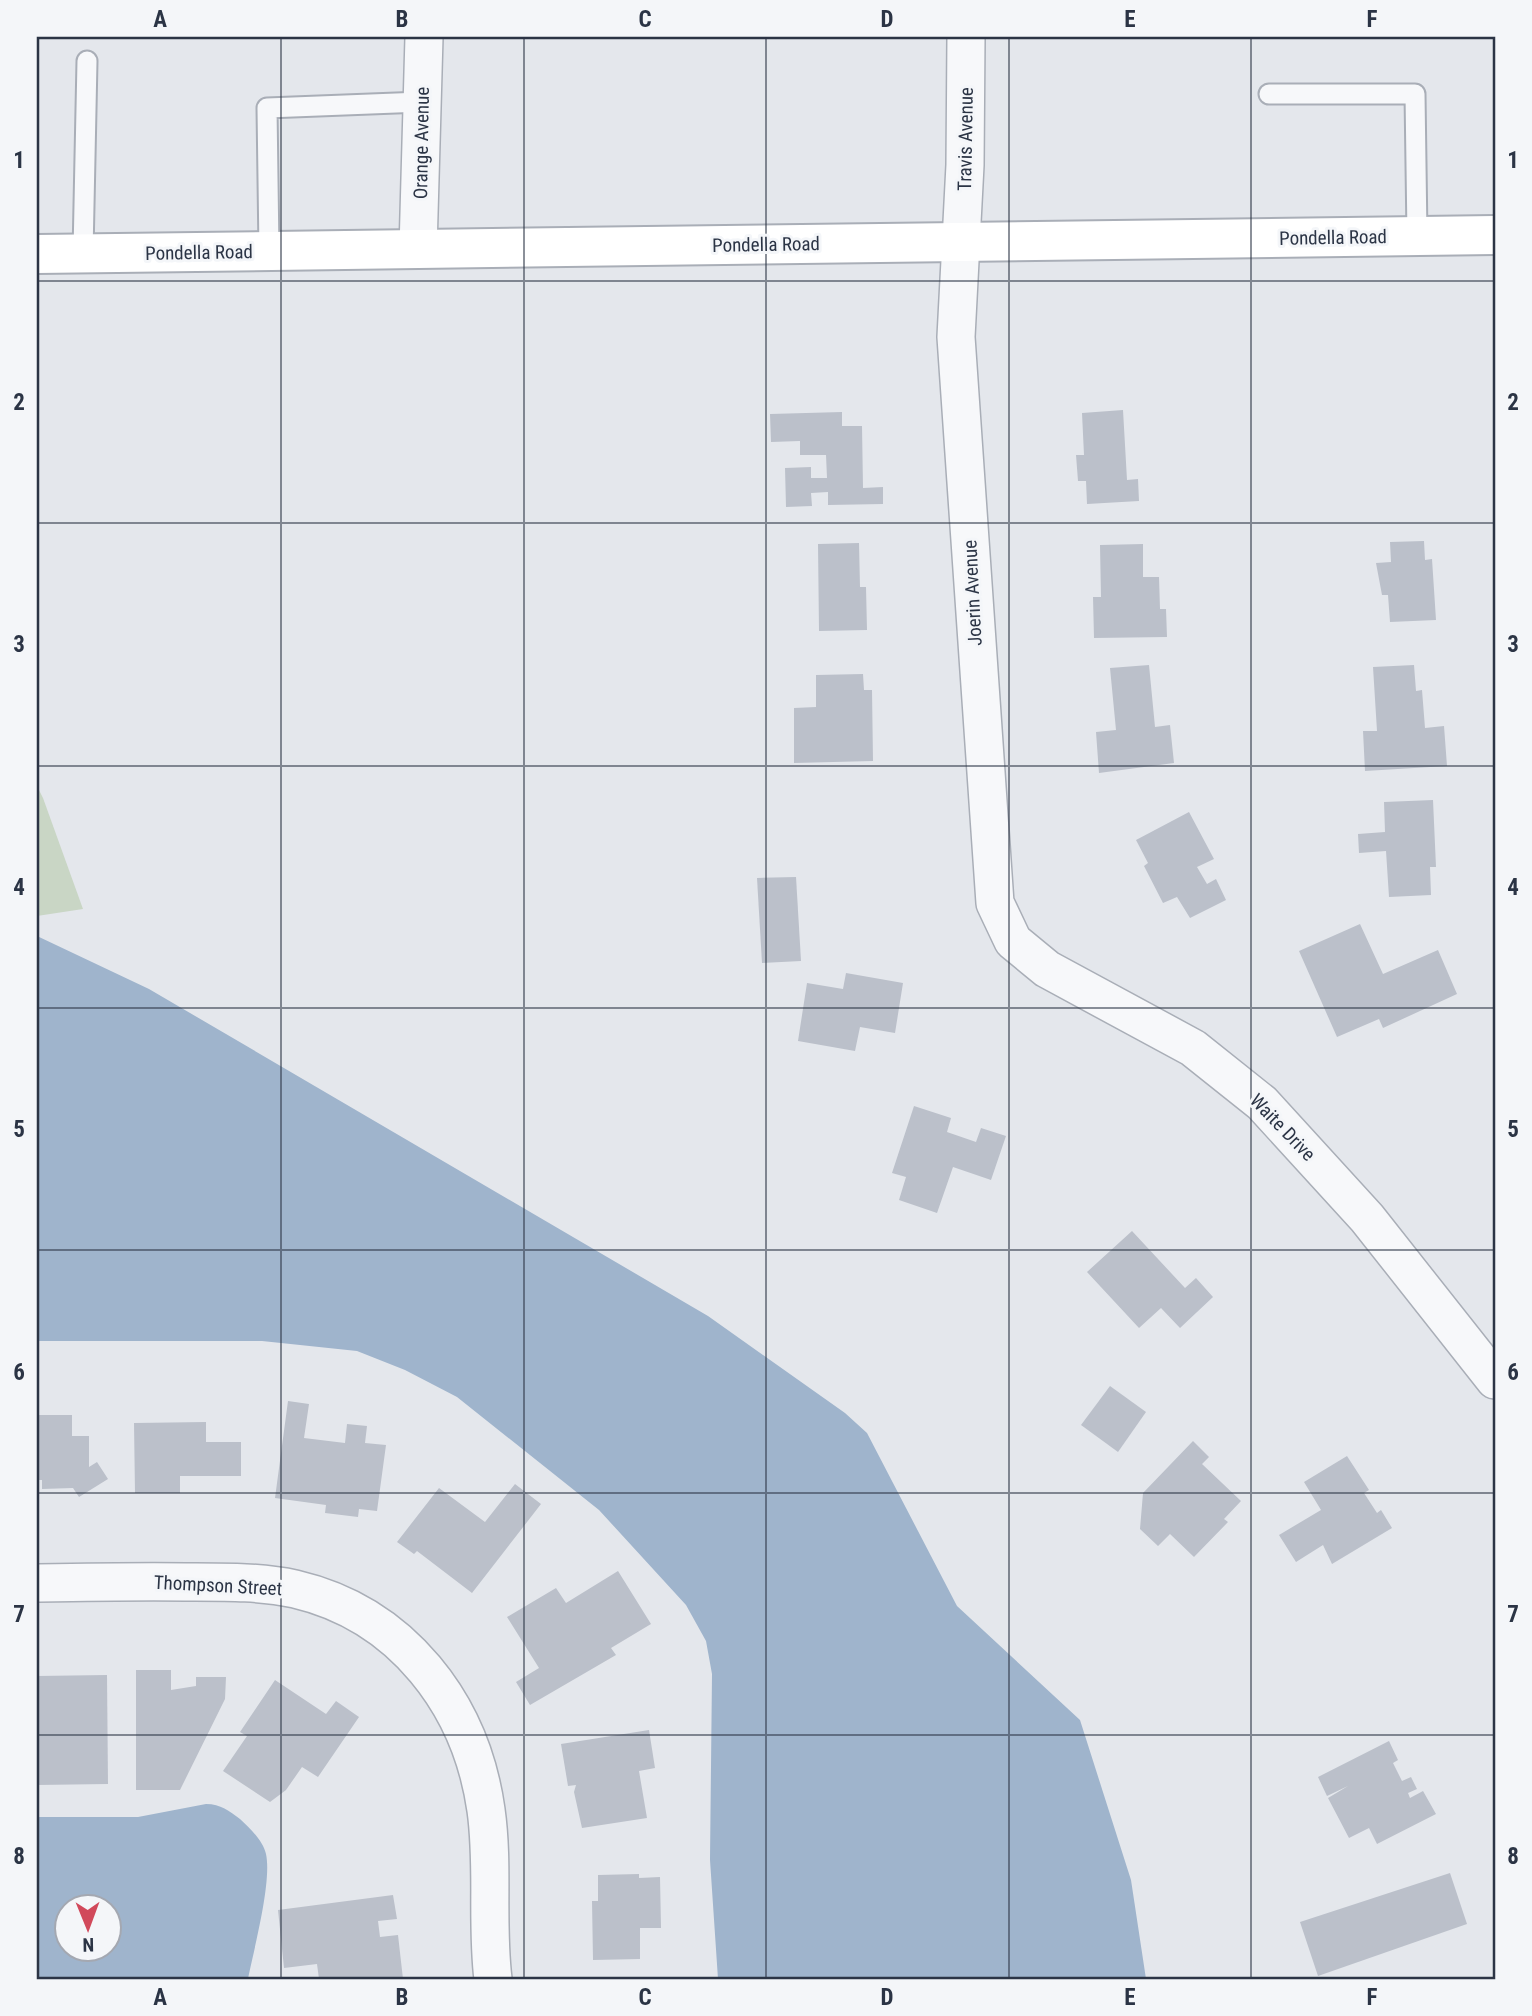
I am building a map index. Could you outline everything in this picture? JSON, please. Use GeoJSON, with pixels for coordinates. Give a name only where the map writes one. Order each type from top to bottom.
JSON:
{"type":"FeatureCollection","features":[{"type":"Feature","properties":{"kind":"main road","name":"Pondella Road"},"geometry":{"type":"LineString","coordinates":[[37,254],[1495,235]]}},
{"type":"Feature","properties":{"kind":"street","name":"Orange Avenue"},"geometry":{"type":"LineString","coordinates":[[418,249],[424,37]]}},
{"type":"Feature","properties":{"kind":"street","name":"Travis Avenue"},"geometry":{"type":"LineString","coordinates":[[962,242],[966,37]]}},
{"type":"Feature","properties":{"kind":"street","name":"Joerin Avenue"},"geometry":{"type":"LineString","coordinates":[[962,242],[957,337],[979,704],[995,903],[1013,941]]}},
{"type":"Feature","properties":{"kind":"street","name":"Waite Drive"},"geometry":{"type":"LineString","coordinates":[[1013,941],[1047,969],[1193,1048],[1262,1103],[1375,1227],[1495,1380]]}},
{"type":"Feature","properties":{"kind":"street","name":"Thompson Street"},"geometry":{"type":"LineString","coordinates":[[37,1583],[254,1583],[295,1589],[335,1601],[375,1622],[411,1651],[440,1686],[462,1726],[477,1767],[486,1810],[490,1854],[493,1979]]}},
{"type":"Feature","properties":{"kind":"lane"},"geometry":{"type":"LineString","coordinates":[[83,253],[87,61]]}},
{"type":"Feature","properties":{"kind":"lane"},"geometry":{"type":"LineString","coordinates":[[1269,94],[1415,94],[1417,236]]}},
{"type":"Feature","properties":{"kind":"lane"},"geometry":{"type":"LineString","coordinates":[[269,251],[267,108],[422,102]]}},
{"type":"Feature","properties":{"kind":"green space"},"geometry":{"type":"Polygon","coordinates":[[[37,786],[43,798],[83,909],[37,916],[37,786]]]}},
{"type":"Feature","properties":{"kind":"water"},"geometry":{"type":"Polygon","coordinates":[[[37,936],[149,989],[708,1316],[845,1413],[867,1433],[957,1606],[1080,1720],[1131,1880],[1146,1979],[718,1979],[710,1860],[712,1674],[706,1641],[686,1605],[599,1510],[457,1397],[405,1370],[357,1351],[262,1341],[37,1341],[37,936]]]}},
{"type":"Feature","properties":{"kind":"water"},"geometry":{"type":"Polygon","coordinates":[[[211,1804],[224,1808],[240,1819],[259,1840],[266,1854],[267,1866],[262,1916],[248,1979],[37,1979],[37,1817],[138,1817],[211,1804]]]}},
{"type":"Feature","properties":{"kind":"building"},"geometry":{"type":"Polygon","coordinates":[[[1123,410],[1127,480],[1138,479],[1139,501],[1087,504],[1086,481],[1078,481],[1076,455],[1084,455],[1082,413],[1123,410]]]}},
{"type":"Feature","properties":{"kind":"building"},"geometry":{"type":"Polygon","coordinates":[[[842,412],[842,426],[862,426],[863,488],[883,487],[883,504],[828,505],[828,492],[811,493],[812,506],[786,507],[785,468],[811,467],[811,478],[827,478],[826,455],[800,455],[800,441],[771,442],[770,414],[842,412]]]}},
{"type":"Feature","properties":{"kind":"building"},"geometry":{"type":"Polygon","coordinates":[[[1424,541],[1425,560],[1432,559],[1436,620],[1390,622],[1388,595],[1382,595],[1376,563],[1391,562],[1390,542],[1424,541]]]}},
{"type":"Feature","properties":{"kind":"building"},"geometry":{"type":"Polygon","coordinates":[[[859,543],[860,587],[866,587],[867,630],[819,631],[818,544],[859,543]]]}},
{"type":"Feature","properties":{"kind":"building"},"geometry":{"type":"Polygon","coordinates":[[[1143,544],[1143,577],[1159,577],[1160,609],[1166,609],[1167,637],[1094,638],[1093,597],[1101,597],[1100,545],[1143,544]]]}},
{"type":"Feature","properties":{"kind":"building"},"geometry":{"type":"Polygon","coordinates":[[[1149,665],[1155,727],[1170,725],[1174,763],[1099,773],[1096,732],[1116,730],[1110,668],[1149,665]]]}},
{"type":"Feature","properties":{"kind":"building"},"geometry":{"type":"Polygon","coordinates":[[[1414,665],[1416,691],[1422,690],[1425,728],[1444,726],[1447,766],[1365,771],[1363,731],[1377,731],[1373,667],[1414,665]]]}},
{"type":"Feature","properties":{"kind":"building"},"geometry":{"type":"Polygon","coordinates":[[[863,674],[864,690],[872,690],[873,761],[794,763],[794,708],[816,707],[816,675],[863,674]]]}},
{"type":"Feature","properties":{"kind":"building"},"geometry":{"type":"Polygon","coordinates":[[[1433,800],[1436,867],[1430,867],[1431,895],[1389,897],[1386,851],[1359,853],[1358,834],[1385,832],[1384,802],[1433,800]]]}},
{"type":"Feature","properties":{"kind":"building"},"geometry":{"type":"Polygon","coordinates":[[[1189,812],[1214,859],[1197,867],[1207,884],[1216,879],[1226,900],[1190,918],[1177,897],[1163,903],[1144,866],[1148,863],[1136,840],[1189,812]]]}},
{"type":"Feature","properties":{"kind":"building"},"geometry":{"type":"Polygon","coordinates":[[[796,877],[801,961],[762,963],[757,878],[796,877]]]}},
{"type":"Feature","properties":{"kind":"building"},"geometry":{"type":"Polygon","coordinates":[[[1360,924],[1383,974],[1438,950],[1457,994],[1383,1028],[1379,1019],[1337,1037],[1299,951],[1360,924]]]}},
{"type":"Feature","properties":{"kind":"building"},"geometry":{"type":"Polygon","coordinates":[[[846,973],[903,983],[895,1033],[860,1027],[855,1051],[798,1041],[807,983],[843,989],[846,973]]]}},
{"type":"Feature","properties":{"kind":"building"},"geometry":{"type":"Polygon","coordinates":[[[914,1106],[951,1118],[947,1132],[976,1142],[981,1128],[1006,1136],[991,1180],[953,1167],[937,1213],[899,1200],[906,1177],[892,1173],[914,1106]]]}},
{"type":"Feature","properties":{"kind":"building"},"geometry":{"type":"Polygon","coordinates":[[[1132,1231],[1185,1288],[1196,1278],[1213,1297],[1180,1328],[1161,1308],[1139,1328],[1087,1272],[1132,1231]]]}},
{"type":"Feature","properties":{"kind":"building"},"geometry":{"type":"Polygon","coordinates":[[[1110,1386],[1146,1412],[1118,1452],[1081,1425],[1110,1386]]]}},
{"type":"Feature","properties":{"kind":"building"},"geometry":{"type":"Polygon","coordinates":[[[288,1401],[309,1404],[304,1438],[345,1443],[347,1424],[367,1426],[365,1443],[386,1445],[377,1511],[359,1509],[358,1517],[325,1513],[326,1505],[275,1498],[288,1401]]]}},
{"type":"Feature","properties":{"kind":"building"},"geometry":{"type":"Polygon","coordinates":[[[37,1415],[72,1415],[72,1436],[89,1436],[89,1467],[97,1462],[108,1479],[79,1497],[73,1488],[42,1489],[42,1480],[37,1480],[37,1415]]]}},
{"type":"Feature","properties":{"kind":"building"},"geometry":{"type":"Polygon","coordinates":[[[206,1422],[206,1442],[241,1442],[241,1476],[180,1476],[180,1493],[135,1493],[134,1423],[206,1422]]]}},
{"type":"Feature","properties":{"kind":"building"},"geometry":{"type":"Polygon","coordinates":[[[1193,1441],[1209,1457],[1202,1464],[1241,1501],[1224,1519],[1228,1522],[1194,1557],[1170,1534],[1158,1546],[1140,1529],[1143,1493],[1193,1441]]]}},
{"type":"Feature","properties":{"kind":"building"},"geometry":{"type":"Polygon","coordinates":[[[1347,1456],[1369,1490],[1364,1493],[1377,1513],[1381,1510],[1392,1528],[1332,1564],[1323,1545],[1296,1562],[1279,1535],[1321,1510],[1304,1482],[1347,1456]]]}},
{"type":"Feature","properties":{"kind":"building"},"geometry":{"type":"Polygon","coordinates":[[[515,1484],[541,1504],[472,1593],[417,1551],[414,1554],[397,1542],[439,1488],[485,1522],[515,1484]]]}},
{"type":"Feature","properties":{"kind":"building"},"geometry":{"type":"Polygon","coordinates":[[[618,1571],[651,1624],[611,1648],[616,1655],[530,1705],[516,1682],[539,1668],[507,1617],[556,1588],[566,1603],[618,1571]]]}},
{"type":"Feature","properties":{"kind":"building"},"geometry":{"type":"Polygon","coordinates":[[[136,1670],[171,1670],[171,1690],[196,1686],[196,1677],[226,1677],[225,1699],[180,1790],[136,1790],[136,1670]]]}},
{"type":"Feature","properties":{"kind":"building"},"geometry":{"type":"Polygon","coordinates":[[[107,1675],[108,1784],[37,1785],[37,1676],[107,1675]]]}},
{"type":"Feature","properties":{"kind":"building"},"geometry":{"type":"Polygon","coordinates":[[[275,1680],[326,1714],[336,1701],[359,1717],[318,1777],[302,1767],[286,1790],[270,1802],[223,1771],[247,1736],[240,1732],[275,1680]]]}},
{"type":"Feature","properties":{"kind":"building"},"geometry":{"type":"Polygon","coordinates":[[[649,1730],[655,1768],[639,1771],[647,1818],[582,1828],[574,1792],[576,1785],[568,1786],[561,1744],[649,1730]]]}},
{"type":"Feature","properties":{"kind":"building"},"geometry":{"type":"Polygon","coordinates":[[[1389,1741],[1398,1760],[1393,1763],[1402,1781],[1411,1777],[1417,1789],[1408,1793],[1410,1798],[1423,1791],[1436,1814],[1377,1844],[1369,1828],[1349,1838],[1328,1798],[1348,1786],[1327,1796],[1318,1777],[1389,1741]]]}},
{"type":"Feature","properties":{"kind":"building"},"geometry":{"type":"Polygon","coordinates":[[[1450,1873],[1467,1924],[1318,1976],[1300,1922],[1450,1873]]]}},
{"type":"Feature","properties":{"kind":"building"},"geometry":{"type":"Polygon","coordinates":[[[639,1874],[639,1878],[660,1877],[661,1928],[640,1928],[640,1959],[593,1960],[592,1901],[598,1901],[598,1875],[639,1874]]]}},
{"type":"Feature","properties":{"kind":"building"},"geometry":{"type":"Polygon","coordinates":[[[393,1895],[397,1919],[378,1921],[380,1937],[398,1935],[403,1979],[319,1979],[317,1964],[284,1968],[278,1910],[393,1895]]]}}]}
